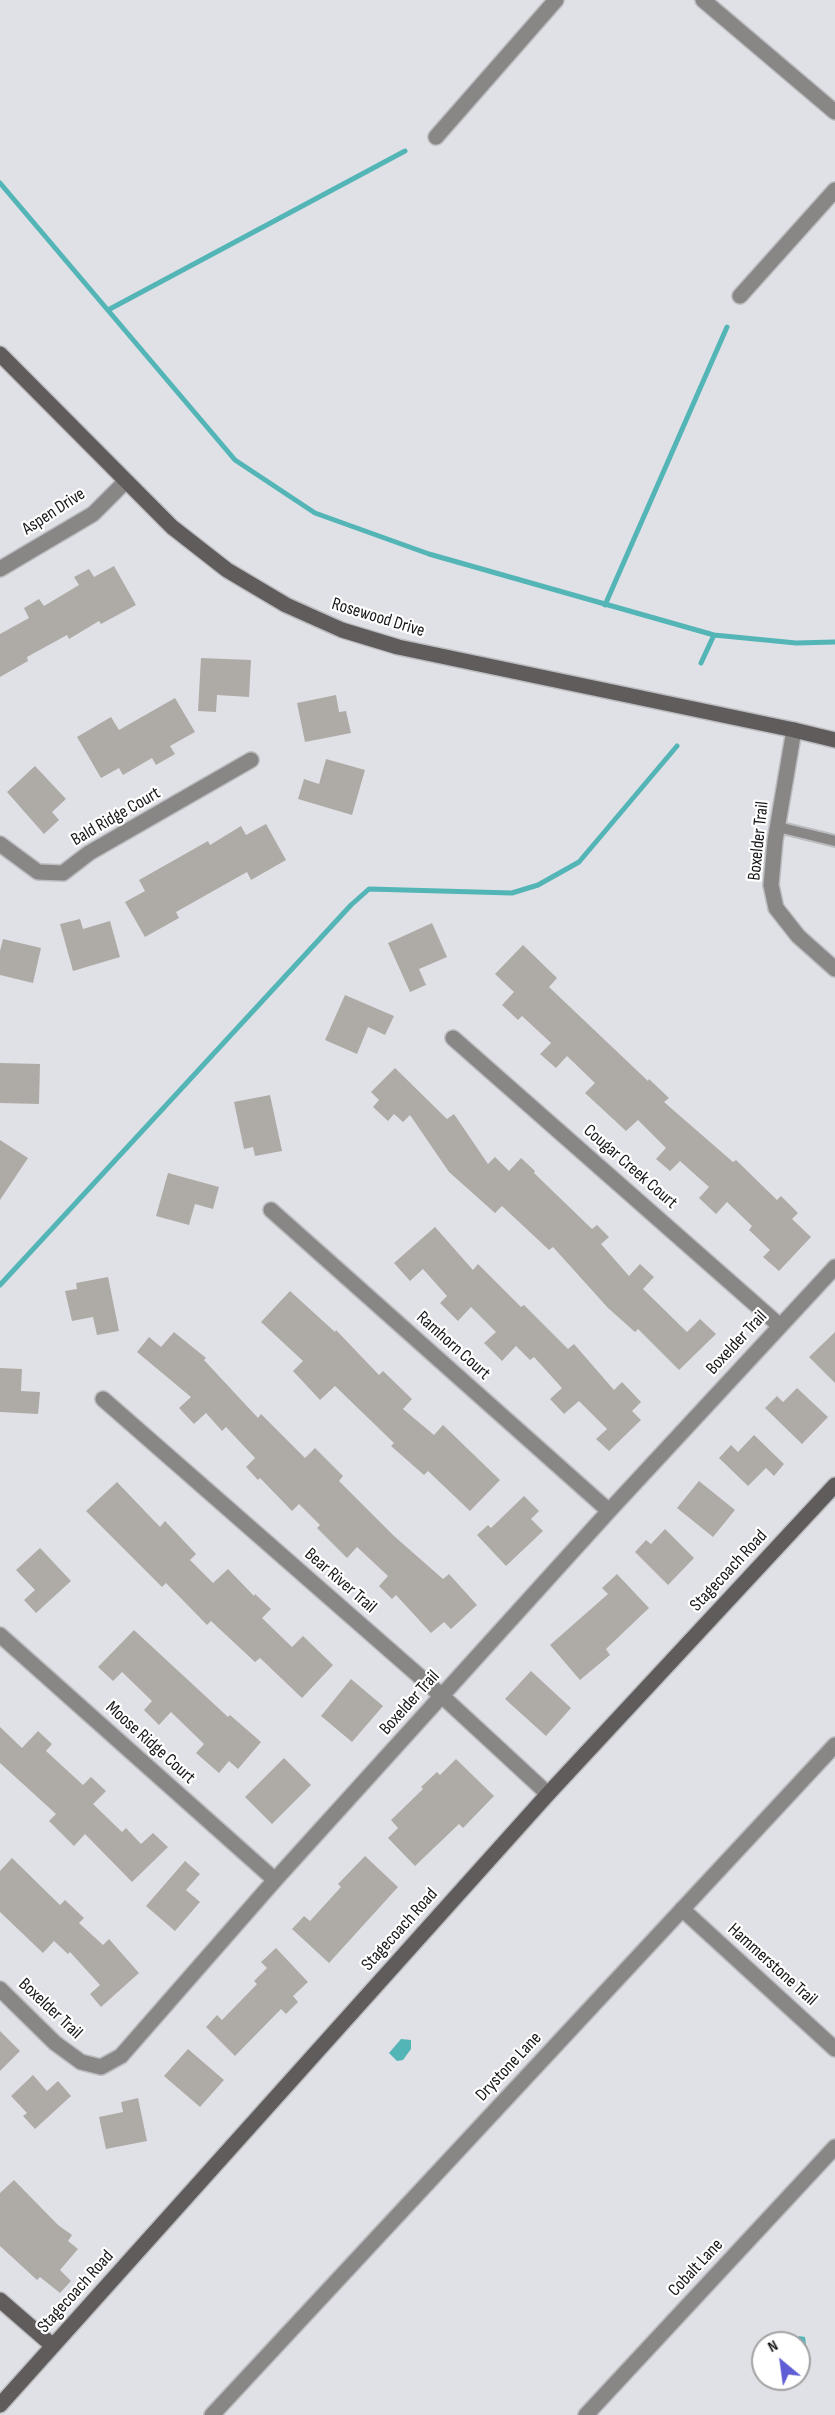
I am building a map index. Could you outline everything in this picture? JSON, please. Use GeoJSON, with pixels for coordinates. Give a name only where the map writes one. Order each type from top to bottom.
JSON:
{"type":"FeatureCollection","features":[{"type":"Feature","properties":{"kind":"main road","name":"Rosewood Drive"},"geometry":{"type":"LineString","coordinates":[[0,354],[172,527],[227,570],[286,605],[342,630],[398,647],[835,740]]}},
{"type":"Feature","properties":{"kind":"main road","name":"Stagecoach Road"},"geometry":{"type":"LineString","coordinates":[[0,2405],[549,1794],[835,1485]]}},
{"type":"Feature","properties":{"kind":"main road"},"geometry":{"type":"LineString","coordinates":[[0,2300],[53,2346]]}},
{"type":"Feature","properties":{"kind":"street"},"geometry":{"type":"LineString","coordinates":[[436,136],[556,0]]}},
{"type":"Feature","properties":{"kind":"street"},"geometry":{"type":"LineString","coordinates":[[703,0],[835,112]]}},
{"type":"Feature","properties":{"kind":"street"},"geometry":{"type":"LineString","coordinates":[[740,296],[835,190]]}},
{"type":"Feature","properties":{"kind":"street","name":"Aspen Drive"},"geometry":{"type":"LineString","coordinates":[[0,569],[93,514],[125,482]]}},
{"type":"Feature","properties":{"kind":"street","name":"Boxelder Trail"},"geometry":{"type":"LineString","coordinates":[[794,730],[771,885],[776,908],[798,936],[835,969]]}},
{"type":"Feature","properties":{"kind":"street","name":"Bald Ridge Court"},"geometry":{"type":"LineString","coordinates":[[0,844],[38,872],[63,873],[89,853],[251,760]]}},
{"type":"Feature","properties":{"kind":"street","name":"Cougar Creek Court"},"geometry":{"type":"LineString","coordinates":[[453,1038],[780,1326]]}},
{"type":"Feature","properties":{"kind":"street","name":"Ramhorn Court"},"geometry":{"type":"LineString","coordinates":[[271,1210],[609,1511]]}},
{"type":"Feature","properties":{"kind":"street","name":"Boxelder Trail"},"geometry":{"type":"LineString","coordinates":[[0,1989],[55,2043],[81,2062],[101,2067],[121,2056],[275,1880],[609,1511],[835,1267]]}},
{"type":"Feature","properties":{"kind":"street","name":"Bear River Trail"},"geometry":{"type":"LineString","coordinates":[[103,1399],[442,1696],[549,1794]]}},
{"type":"Feature","properties":{"kind":"street","name":"Moose Ridge Court"},"geometry":{"type":"LineString","coordinates":[[0,1635],[275,1880]]}},
{"type":"Feature","properties":{"kind":"street","name":"Drystone Lane"},"geometry":{"type":"LineString","coordinates":[[212,2415],[835,1745]]}},
{"type":"Feature","properties":{"kind":"street","name":"Hammerstone Trail"},"geometry":{"type":"LineString","coordinates":[[682,1909],[835,2049]]}},
{"type":"Feature","properties":{"kind":"street","name":"Cobalt Lane"},"geometry":{"type":"LineString","coordinates":[[586,2415],[835,2147]]}},
{"type":"Feature","properties":{"kind":"lane"},"geometry":{"type":"LineString","coordinates":[[778,827],[835,841]]}},
{"type":"Feature","properties":{"kind":"water"},"geometry":{"type":"Polygon","coordinates":[[[401,2039],[411,2040],[411,2049],[403,2060],[397,2061],[389,2053],[401,2039]]]}},
{"type":"Feature","properties":{"kind":"building"},"geometry":{"type":"Polygon","coordinates":[[[114,566],[136,605],[101,624],[99,621],[69,639],[67,635],[27,657],[28,661],[0,677],[0,634],[29,618],[24,608],[39,599],[44,606],[79,585],[74,577],[89,569],[94,577],[114,566]]]}},
{"type":"Feature","properties":{"kind":"building"},"geometry":{"type":"Polygon","coordinates":[[[201,658],[251,660],[249,697],[217,695],[216,712],[198,711],[201,658]]]}},
{"type":"Feature","properties":{"kind":"building"},"geometry":{"type":"Polygon","coordinates":[[[336,695],[339,712],[346,711],[351,733],[305,742],[297,703],[336,695]]]}},
{"type":"Feature","properties":{"kind":"building"},"geometry":{"type":"Polygon","coordinates":[[[175,698],[195,732],[170,746],[175,754],[156,765],[152,758],[123,775],[119,768],[101,778],[77,737],[111,717],[119,730],[175,698]]]}},
{"type":"Feature","properties":{"kind":"building"},"geometry":{"type":"Polygon","coordinates":[[[326,759],[365,770],[352,815],[298,799],[304,779],[319,784],[326,759]]]}},
{"type":"Feature","properties":{"kind":"building"},"geometry":{"type":"Polygon","coordinates":[[[35,766],[66,799],[52,812],[59,820],[44,834],[7,792],[35,766]]]}},
{"type":"Feature","properties":{"kind":"building"},"geometry":{"type":"Polygon","coordinates":[[[266,824],[286,860],[251,880],[247,872],[176,912],[179,918],[145,937],[125,902],[145,891],[139,880],[208,841],[210,845],[241,826],[246,835],[266,824]]]}},
{"type":"Feature","properties":{"kind":"building"},"geometry":{"type":"Polygon","coordinates":[[[80,919],[83,929],[110,921],[120,957],[73,971],[60,924],[80,919]]]}},
{"type":"Feature","properties":{"kind":"building"},"geometry":{"type":"Polygon","coordinates":[[[432,923],[447,957],[419,969],[426,985],[410,992],[388,943],[432,923]]]}},
{"type":"Feature","properties":{"kind":"building"},"geometry":{"type":"Polygon","coordinates":[[[3,939],[41,948],[33,983],[0,975],[0,951],[3,939]]]}},
{"type":"Feature","properties":{"kind":"building"},"geometry":{"type":"Polygon","coordinates":[[[523,945],[557,978],[549,987],[669,1098],[664,1102],[733,1162],[736,1160],[777,1200],[781,1196],[798,1213],[792,1219],[811,1237],[779,1271],[763,1257],[770,1250],[749,1230],[752,1226],[727,1202],[716,1214],[699,1198],[709,1187],[680,1161],[670,1171],[656,1159],[666,1148],[638,1120],[626,1131],[585,1093],[595,1083],[567,1056],[556,1068],[540,1054],[551,1043],[522,1016],[518,1020],[502,1005],[514,992],[495,974],[523,945]]]}},
{"type":"Feature","properties":{"kind":"building"},"geometry":{"type":"Polygon","coordinates":[[[345,995],[394,1016],[385,1035],[368,1027],[357,1054],[325,1040],[345,995]]]}},
{"type":"Feature","properties":{"kind":"building"},"geometry":{"type":"Polygon","coordinates":[[[0,1063],[40,1064],[39,1104],[0,1103],[0,1063]]]}},
{"type":"Feature","properties":{"kind":"building"},"geometry":{"type":"Polygon","coordinates":[[[395,1068],[447,1119],[454,1114],[488,1164],[495,1157],[509,1171],[521,1158],[592,1229],[597,1225],[609,1237],[601,1244],[629,1276],[640,1264],[654,1277],[643,1289],[687,1332],[700,1319],[716,1334],[679,1370],[638,1329],[635,1332],[608,1308],[553,1247],[549,1250],[502,1206],[495,1213],[449,1172],[410,1115],[403,1122],[394,1114],[388,1121],[373,1107],[379,1100],[371,1092],[395,1068]]]}},
{"type":"Feature","properties":{"kind":"building"},"geometry":{"type":"Polygon","coordinates":[[[270,1095],[282,1151],[255,1156],[253,1147],[244,1149],[234,1102],[270,1095]]]}},
{"type":"Feature","properties":{"kind":"building"},"geometry":{"type":"Polygon","coordinates":[[[0,1140],[28,1158],[0,1200],[0,1140]]]}},
{"type":"Feature","properties":{"kind":"building"},"geometry":{"type":"Polygon","coordinates":[[[168,1173],[219,1187],[213,1209],[195,1204],[189,1225],[156,1216],[168,1173]]]}},
{"type":"Feature","properties":{"kind":"building"},"geometry":{"type":"Polygon","coordinates":[[[435,1227],[473,1270],[478,1264],[568,1349],[574,1344],[614,1390],[622,1382],[641,1402],[632,1411],[641,1420],[609,1451],[596,1439],[607,1429],[579,1401],[564,1414],[550,1399],[562,1388],[534,1357],[530,1360],[516,1346],[502,1361],[484,1343],[496,1332],[471,1307],[458,1321],[440,1303],[447,1296],[423,1269],[410,1281],[394,1263],[435,1227]]]}},
{"type":"Feature","properties":{"kind":"building"},"geometry":{"type":"Polygon","coordinates":[[[108,1277],[119,1331],[97,1335],[93,1317],[72,1321],[65,1291],[77,1289],[76,1283],[108,1277]]]}},
{"type":"Feature","properties":{"kind":"building"},"geometry":{"type":"Polygon","coordinates":[[[290,1291],[335,1332],[336,1330],[379,1375],[383,1371],[412,1399],[403,1409],[434,1435],[443,1425],[500,1480],[470,1511],[428,1471],[424,1475],[391,1446],[394,1443],[335,1386],[320,1400],[293,1371],[303,1361],[261,1322],[290,1291]]]}},
{"type":"Feature","properties":{"kind":"building"},"geometry":{"type":"Polygon","coordinates":[[[174,1332],[206,1358],[204,1360],[258,1418],[261,1414],[305,1458],[315,1448],[343,1476],[339,1481],[394,1536],[443,1579],[449,1574],[477,1605],[451,1629],[444,1622],[431,1633],[396,1595],[392,1599],[379,1586],[388,1576],[357,1547],[347,1558],[317,1528],[320,1525],[299,1504],[292,1511],[260,1478],[258,1480],[246,1467],[255,1458],[226,1427],[222,1431],[206,1413],[194,1424],[179,1408],[191,1397],[137,1352],[149,1337],[161,1347],[174,1332]]]}},
{"type":"Feature","properties":{"kind":"building"},"geometry":{"type":"Polygon","coordinates":[[[835,1332],[835,1383],[809,1357],[835,1332]]]}},
{"type":"Feature","properties":{"kind":"building"},"geometry":{"type":"Polygon","coordinates":[[[0,1368],[22,1369],[21,1391],[40,1392],[38,1414],[0,1412],[0,1368]]]}},
{"type":"Feature","properties":{"kind":"building"},"geometry":{"type":"Polygon","coordinates":[[[797,1388],[828,1417],[802,1444],[765,1408],[777,1396],[783,1402],[797,1388]]]}},
{"type":"Feature","properties":{"kind":"building"},"geometry":{"type":"Polygon","coordinates":[[[754,1435],[784,1464],[774,1476],[766,1468],[748,1486],[719,1458],[731,1445],[738,1452],[754,1435]]]}},
{"type":"Feature","properties":{"kind":"building"},"geometry":{"type":"Polygon","coordinates":[[[699,1481],[735,1510],[713,1537],[677,1508],[699,1481]]]}},
{"type":"Feature","properties":{"kind":"building"},"geometry":{"type":"Polygon","coordinates":[[[117,1482],[160,1527],[165,1521],[196,1554],[190,1560],[213,1583],[228,1569],[254,1596],[255,1594],[271,1609],[262,1618],[292,1647],[303,1636],[333,1665],[302,1698],[260,1658],[255,1662],[211,1621],[207,1625],[166,1583],[162,1587],[86,1511],[117,1482]]]}},
{"type":"Feature","properties":{"kind":"building"},"geometry":{"type":"Polygon","coordinates":[[[524,1496],[539,1511],[531,1519],[543,1531],[506,1566],[477,1535],[488,1525],[491,1528],[524,1496]]]}},
{"type":"Feature","properties":{"kind":"building"},"geometry":{"type":"Polygon","coordinates":[[[665,1529],[694,1558],[668,1585],[635,1552],[646,1540],[651,1544],[665,1529]]]}},
{"type":"Feature","properties":{"kind":"building"},"geometry":{"type":"Polygon","coordinates":[[[40,1548],[71,1581],[36,1613],[24,1600],[35,1590],[16,1570],[40,1548]]]}},
{"type":"Feature","properties":{"kind":"building"},"geometry":{"type":"Polygon","coordinates":[[[617,1574],[649,1608],[606,1649],[610,1655],[580,1680],[550,1645],[608,1594],[602,1588],[617,1574]]]}},
{"type":"Feature","properties":{"kind":"building"},"geometry":{"type":"Polygon","coordinates":[[[134,1630],[228,1717],[230,1715],[261,1742],[238,1769],[229,1761],[219,1773],[196,1753],[204,1744],[171,1712],[159,1725],[144,1710],[152,1701],[122,1672],[113,1681],[98,1667],[134,1630]]]}},
{"type":"Feature","properties":{"kind":"building"},"geometry":{"type":"Polygon","coordinates":[[[531,1671],[571,1708],[546,1736],[505,1699],[531,1671]]]}},
{"type":"Feature","properties":{"kind":"building"},"geometry":{"type":"Polygon","coordinates":[[[351,1679],[383,1706],[352,1742],[321,1716],[351,1679]]]}},
{"type":"Feature","properties":{"kind":"building"},"geometry":{"type":"Polygon","coordinates":[[[0,1727],[22,1748],[38,1731],[52,1744],[46,1751],[83,1785],[91,1777],[106,1791],[93,1804],[122,1832],[126,1828],[141,1844],[153,1833],[168,1847],[132,1882],[85,1834],[74,1846],[49,1821],[56,1814],[0,1763],[0,1727]]]}},
{"type":"Feature","properties":{"kind":"building"},"geometry":{"type":"Polygon","coordinates":[[[284,1758],[311,1785],[272,1824],[245,1797],[284,1758]]]}},
{"type":"Feature","properties":{"kind":"building"},"geometry":{"type":"Polygon","coordinates":[[[456,1759],[494,1796],[463,1828],[459,1824],[415,1866],[388,1838],[398,1828],[391,1820],[423,1789],[421,1787],[437,1772],[440,1775],[456,1759]]]}},
{"type":"Feature","properties":{"kind":"building"},"geometry":{"type":"Polygon","coordinates":[[[365,1856],[398,1887],[329,1963],[292,1929],[304,1916],[310,1921],[341,1887],[338,1884],[365,1856]]]}},
{"type":"Feature","properties":{"kind":"building"},"geometry":{"type":"Polygon","coordinates":[[[12,1858],[60,1905],[65,1900],[84,1918],[79,1923],[103,1945],[109,1939],[139,1973],[101,2007],[90,1994],[100,1985],[70,1952],[68,1954],[54,1941],[43,1953],[0,1912],[0,1871],[12,1858]]]}},
{"type":"Feature","properties":{"kind":"building"},"geometry":{"type":"Polygon","coordinates":[[[185,1861],[200,1874],[186,1890],[200,1902],[175,1931],[146,1906],[185,1861]]]}},
{"type":"Feature","properties":{"kind":"building"},"geometry":{"type":"Polygon","coordinates":[[[276,1948],[308,1982],[293,1996],[298,2002],[286,2014],[281,2009],[235,2056],[206,2027],[217,2015],[222,2020],[257,1984],[254,1981],[267,1968],[261,1962],[276,1948]]]}},
{"type":"Feature","properties":{"kind":"building"},"geometry":{"type":"Polygon","coordinates":[[[0,2031],[20,2051],[0,2071],[0,2031]]]}},
{"type":"Feature","properties":{"kind":"building"},"geometry":{"type":"Polygon","coordinates":[[[188,2049],[224,2080],[200,2107],[164,2076],[188,2049]]]}},
{"type":"Feature","properties":{"kind":"building"},"geometry":{"type":"Polygon","coordinates":[[[33,2075],[47,2091],[58,2081],[71,2096],[35,2129],[23,2116],[27,2113],[11,2096],[33,2075]]]}},
{"type":"Feature","properties":{"kind":"building"},"geometry":{"type":"Polygon","coordinates":[[[138,2098],[147,2141],[106,2149],[99,2117],[123,2112],[121,2102],[138,2098]]]}},
{"type":"Feature","properties":{"kind":"building"},"geometry":{"type":"Polygon","coordinates":[[[14,2180],[58,2225],[72,2235],[68,2241],[78,2249],[60,2270],[71,2281],[60,2293],[40,2277],[37,2280],[0,2246],[0,2193],[14,2180]]]}},
{"type":"Feature","properties":{"kind":"waterway"},"geometry":{"type":"LineString","coordinates":[[108,310],[405,151]]}},
{"type":"Feature","properties":{"kind":"waterway"},"geometry":{"type":"LineString","coordinates":[[0,183],[235,460],[315,513],[429,554],[714,635],[796,643],[835,642]]}},
{"type":"Feature","properties":{"kind":"waterway"},"geometry":{"type":"LineString","coordinates":[[605,605],[727,327]]}},
{"type":"Feature","properties":{"kind":"waterway"},"geometry":{"type":"LineString","coordinates":[[701,663],[714,635]]}},
{"type":"Feature","properties":{"kind":"waterway"},"geometry":{"type":"LineString","coordinates":[[0,1285],[351,905],[369,889],[512,893],[538,885],[579,862],[677,746]]}}]}
